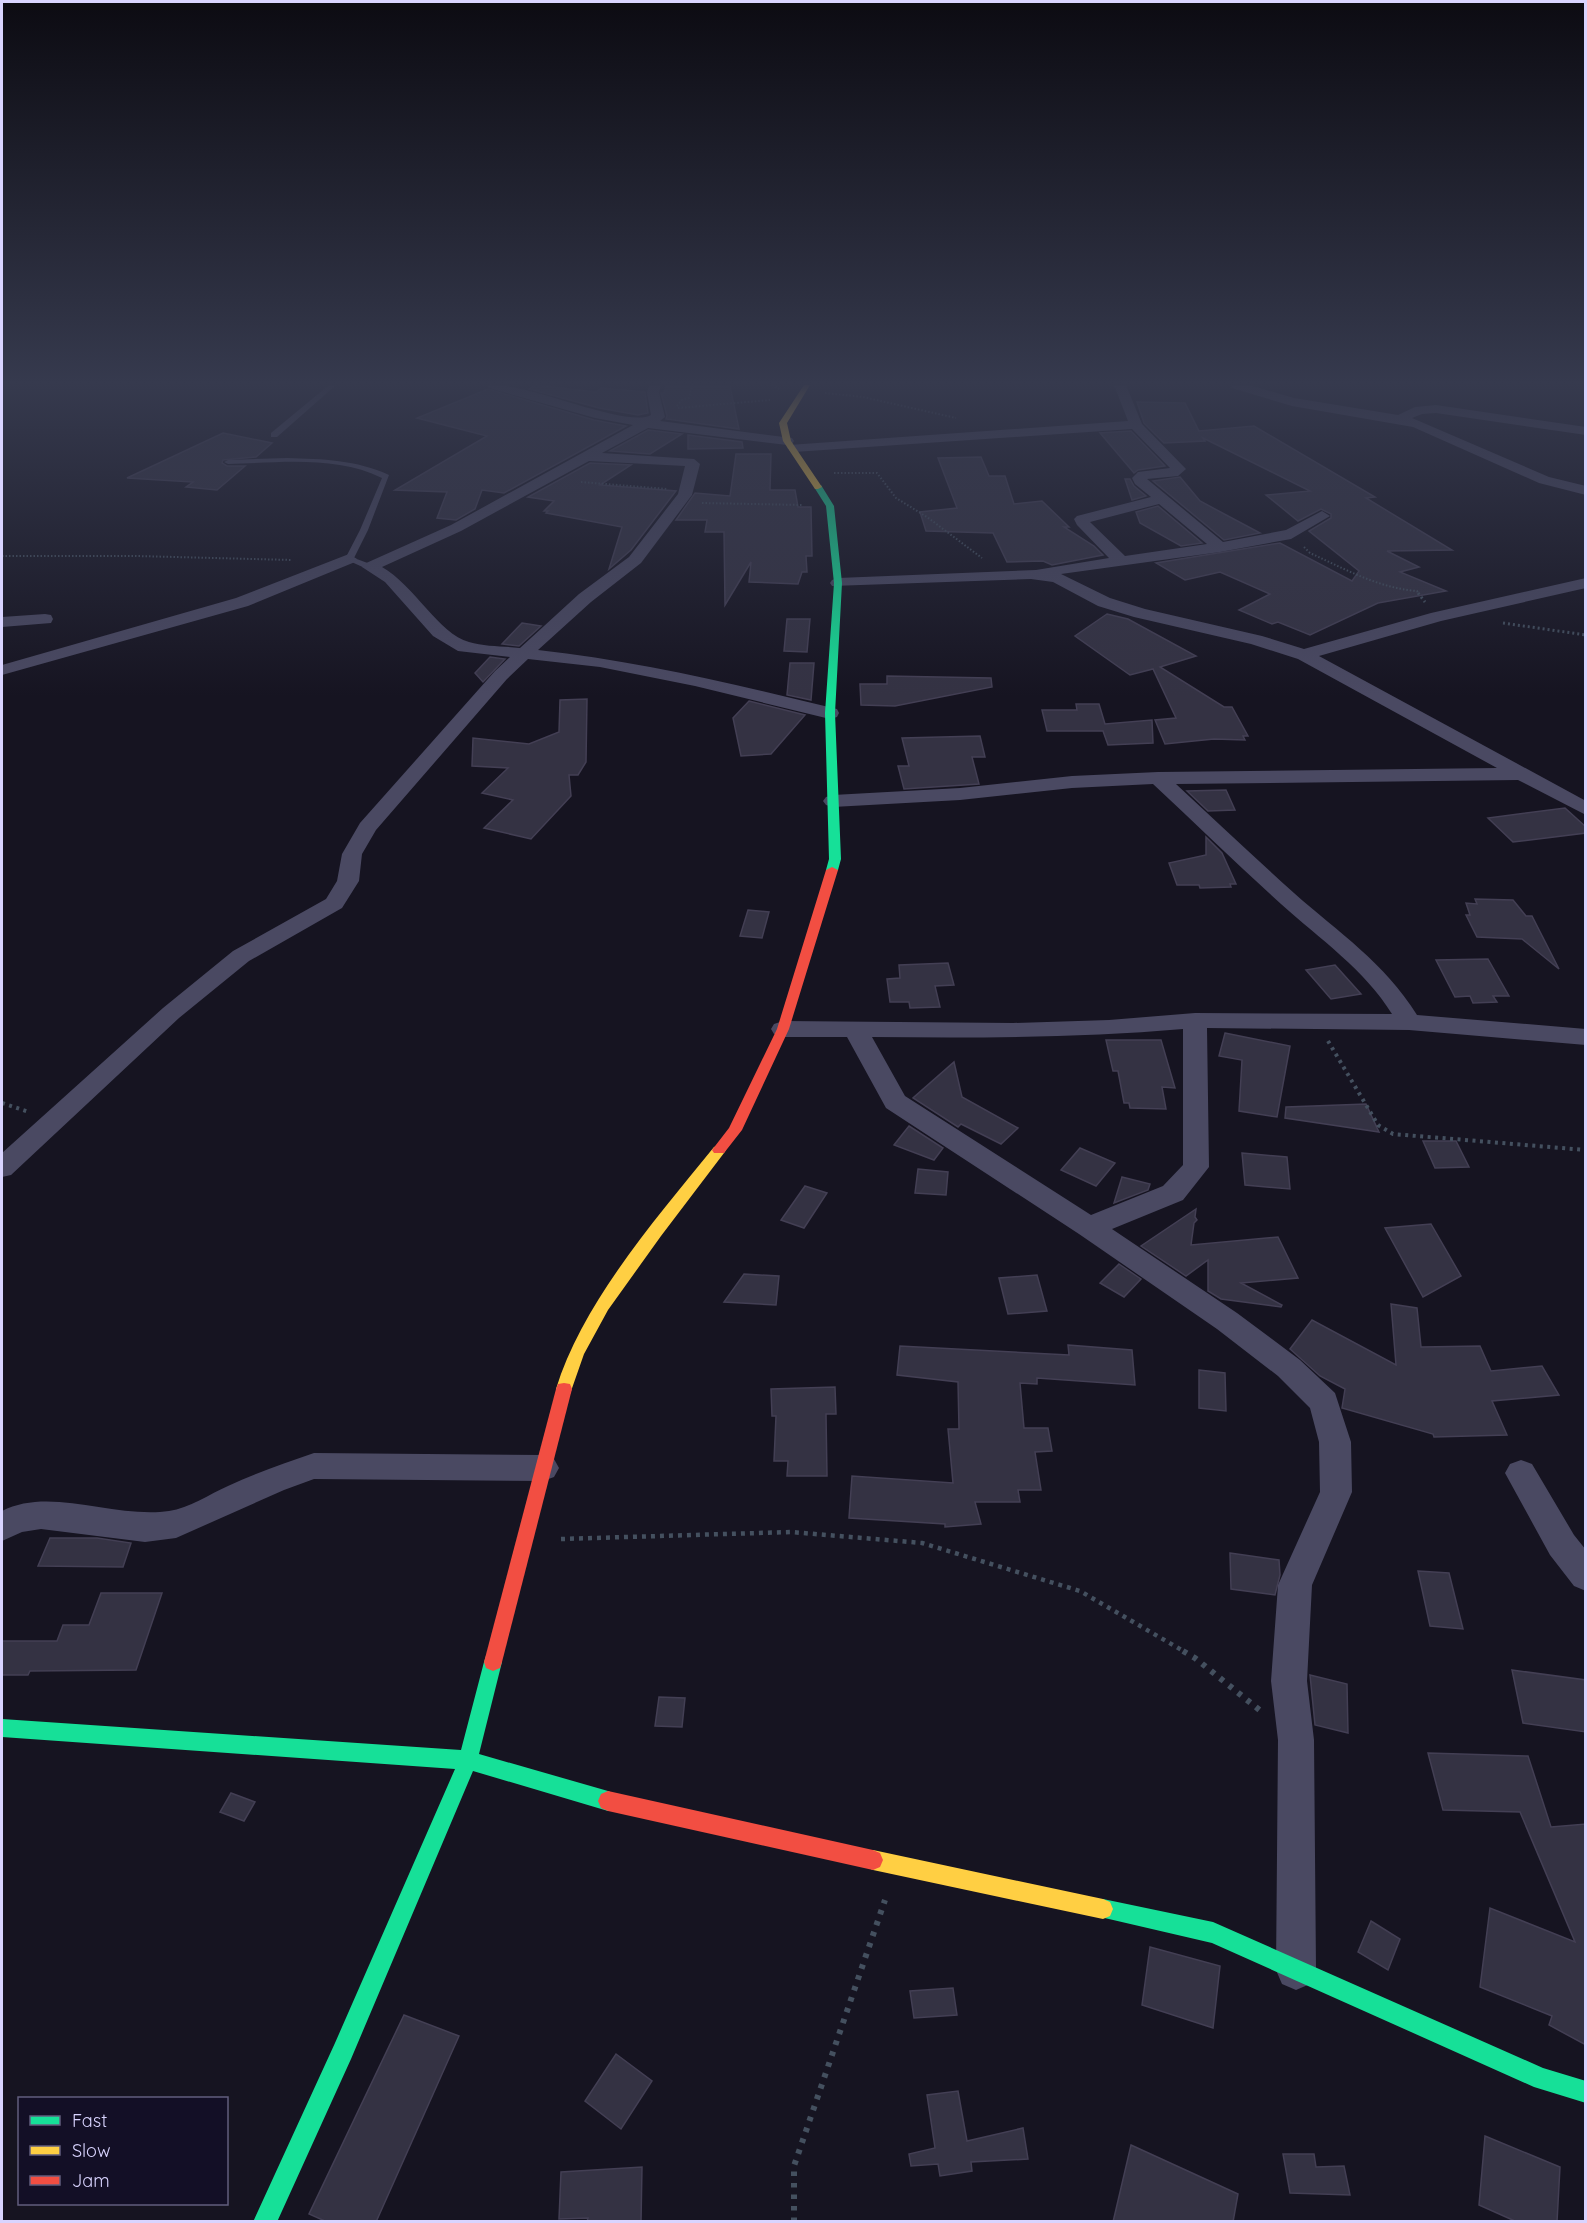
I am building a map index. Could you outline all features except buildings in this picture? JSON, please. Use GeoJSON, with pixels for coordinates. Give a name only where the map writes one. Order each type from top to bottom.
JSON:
{"type":"FeatureCollection","features":[{"type":"Feature","properties":{"kind":"street"},"geometry":{"type":"LineString","coordinates":[[370,567],[456,528],[528,489]]}},
{"type":"Feature","properties":{"kind":"street"},"geometry":{"type":"LineString","coordinates":[[2,1168],[171,1013],[241,956],[334,903],[348,881],[352,854],[367,827],[501,675],[585,598],[636,560],[683,496],[685,489]]}},
{"type":"Feature","properties":{"kind":"street"},"geometry":{"type":"LineString","coordinates":[[265,2222],[343,2051],[468,1760],[567,1377],[596,1313],[735,1130],[783,1029],[835,859],[830,713],[838,583],[830,506],[820,489]]}},
{"type":"Feature","properties":{"kind":"street"},"geometry":{"type":"LineString","coordinates":[[1151,489],[1220,547]]}},
{"type":"Feature","properties":{"kind":"street"},"geometry":{"type":"LineString","coordinates":[[1121,561],[1082,522],[1082,519],[1162,499]]}},
{"type":"Feature","properties":{"kind":"street"},"geometry":{"type":"LineString","coordinates":[[838,583],[1031,574],[1220,547],[1291,534],[1322,516]]}},
{"type":"Feature","properties":{"kind":"street"},"geometry":{"type":"LineString","coordinates":[[2,670],[242,602],[349,559]]}},
{"type":"Feature","properties":{"kind":"street"},"geometry":{"type":"LineString","coordinates":[[370,567],[391,579],[439,632],[464,647],[610,664],[830,713]]}},
{"type":"Feature","properties":{"kind":"street"},"geometry":{"type":"LineString","coordinates":[[1031,574],[1057,578],[1104,602],[1140,613],[1256,640],[1304,655],[1586,809]]}},
{"type":"Feature","properties":{"kind":"street"},"geometry":{"type":"LineString","coordinates":[[1304,655],[1437,617],[1586,583]]}},
{"type":"Feature","properties":{"kind":"street"},"geometry":{"type":"LineString","coordinates":[[2,622],[45,619]]}},
{"type":"Feature","properties":{"kind":"street"},"geometry":{"type":"LineString","coordinates":[[833,801],[960,795],[1072,782],[1158,778],[1520,774]]}},
{"type":"Feature","properties":{"kind":"street"},"geometry":{"type":"LineString","coordinates":[[1158,778],[1260,874],[1370,970],[1391,993],[1409,1022]]}},
{"type":"Feature","properties":{"kind":"street"},"geometry":{"type":"LineString","coordinates":[[783,1029],[1013,1031],[1108,1028],[1195,1020],[1316,1021],[1409,1022],[1586,1037]]}},
{"type":"Feature","properties":{"kind":"street"},"geometry":{"type":"LineString","coordinates":[[1089,1227],[1173,1193],[1196,1167],[1195,1020]]}},
{"type":"Feature","properties":{"kind":"street"},"geometry":{"type":"LineString","coordinates":[[856,1031],[896,1102],[1089,1227],[1227,1321],[1289,1368],[1324,1402],[1335,1442],[1336,1492],[1295,1585],[1289,1681],[1296,1740],[1296,1970]]}},
{"type":"Feature","properties":{"kind":"street"},"geometry":{"type":"LineString","coordinates":[[2,1527],[16,1519],[41,1515],[145,1528],[176,1524],[273,1480],[314,1466],[543,1468]]}},
{"type":"Feature","properties":{"kind":"street"},"geometry":{"type":"LineString","coordinates":[[1521,1473],[1562,1545],[1586,1576]]}},
{"type":"Feature","properties":{"kind":"street"},"geometry":{"type":"LineString","coordinates":[[2,1728],[468,1760],[627,1807],[1213,1933],[1542,2079],[1586,2092]]}},
{"type":"Feature","properties":{"kind":"lane"},"geometry":{"type":"LineString","coordinates":[[370,567],[349,559],[381,489]]}},
{"type":"Feature","properties":{"kind":"path"},"geometry":{"type":"LineString","coordinates":[[631,489],[683,496],[830,506]]}},
{"type":"Feature","properties":{"kind":"path"},"geometry":{"type":"LineString","coordinates":[[889,489],[896,498],[927,517],[1007,575]]}},
{"type":"Feature","properties":{"kind":"path"},"geometry":{"type":"LineString","coordinates":[[1291,534],[1310,553],[1401,591],[1418,591],[1437,617]]}},
{"type":"Feature","properties":{"kind":"path"},"geometry":{"type":"LineString","coordinates":[[2,556],[136,556],[299,560]]}},
{"type":"Feature","properties":{"kind":"path"},"geometry":{"type":"LineString","coordinates":[[1498,622],[1586,635]]}},
{"type":"Feature","properties":{"kind":"path"},"geometry":{"type":"LineString","coordinates":[[1316,1021],[1378,1125],[1393,1134],[1586,1150]]}},
{"type":"Feature","properties":{"kind":"path"},"geometry":{"type":"LineString","coordinates":[[524,1539],[791,1532],[922,1543],[1080,1592],[1195,1658],[1296,1740]]}},
{"type":"Feature","properties":{"kind":"path"},"geometry":{"type":"LineString","coordinates":[[794,2222],[794,2166],[897,1865]]}},
{"type":"Feature","properties":{"kind":"traffic: fast"},"geometry":{"type":"LineString","coordinates":[[819,489],[830,506],[838,583],[830,713],[835,859],[832,870]]}},
{"type":"Feature","properties":{"kind":"traffic: fast"},"geometry":{"type":"LineString","coordinates":[[265,2222],[343,2051],[468,1760],[493,1662]]}},
{"type":"Feature","properties":{"kind":"traffic: fast"},"geometry":{"type":"LineString","coordinates":[[2,1728],[468,1760],[608,1801]]}},
{"type":"Feature","properties":{"kind":"traffic: fast"},"geometry":{"type":"LineString","coordinates":[[1103,1909],[1213,1933],[1542,2079],[1586,2092]]}},
{"type":"Feature","properties":{"kind":"traffic: slow"},"geometry":{"type":"LineString","coordinates":[[564,1389],[576,1354],[603,1306],[655,1232],[719,1150]]}},
{"type":"Feature","properties":{"kind":"traffic: slow"},"geometry":{"type":"LineString","coordinates":[[873,1860],[1103,1909]]}},
{"type":"Feature","properties":{"kind":"traffic: jam"},"geometry":{"type":"LineString","coordinates":[[719,1150],[735,1130],[783,1029],[832,870]]}},
{"type":"Feature","properties":{"kind":"traffic: jam"},"geometry":{"type":"LineString","coordinates":[[493,1662],[564,1389]]}},
{"type":"Feature","properties":{"kind":"traffic: jam"},"geometry":{"type":"LineString","coordinates":[[608,1801],[873,1860]]}}]}
